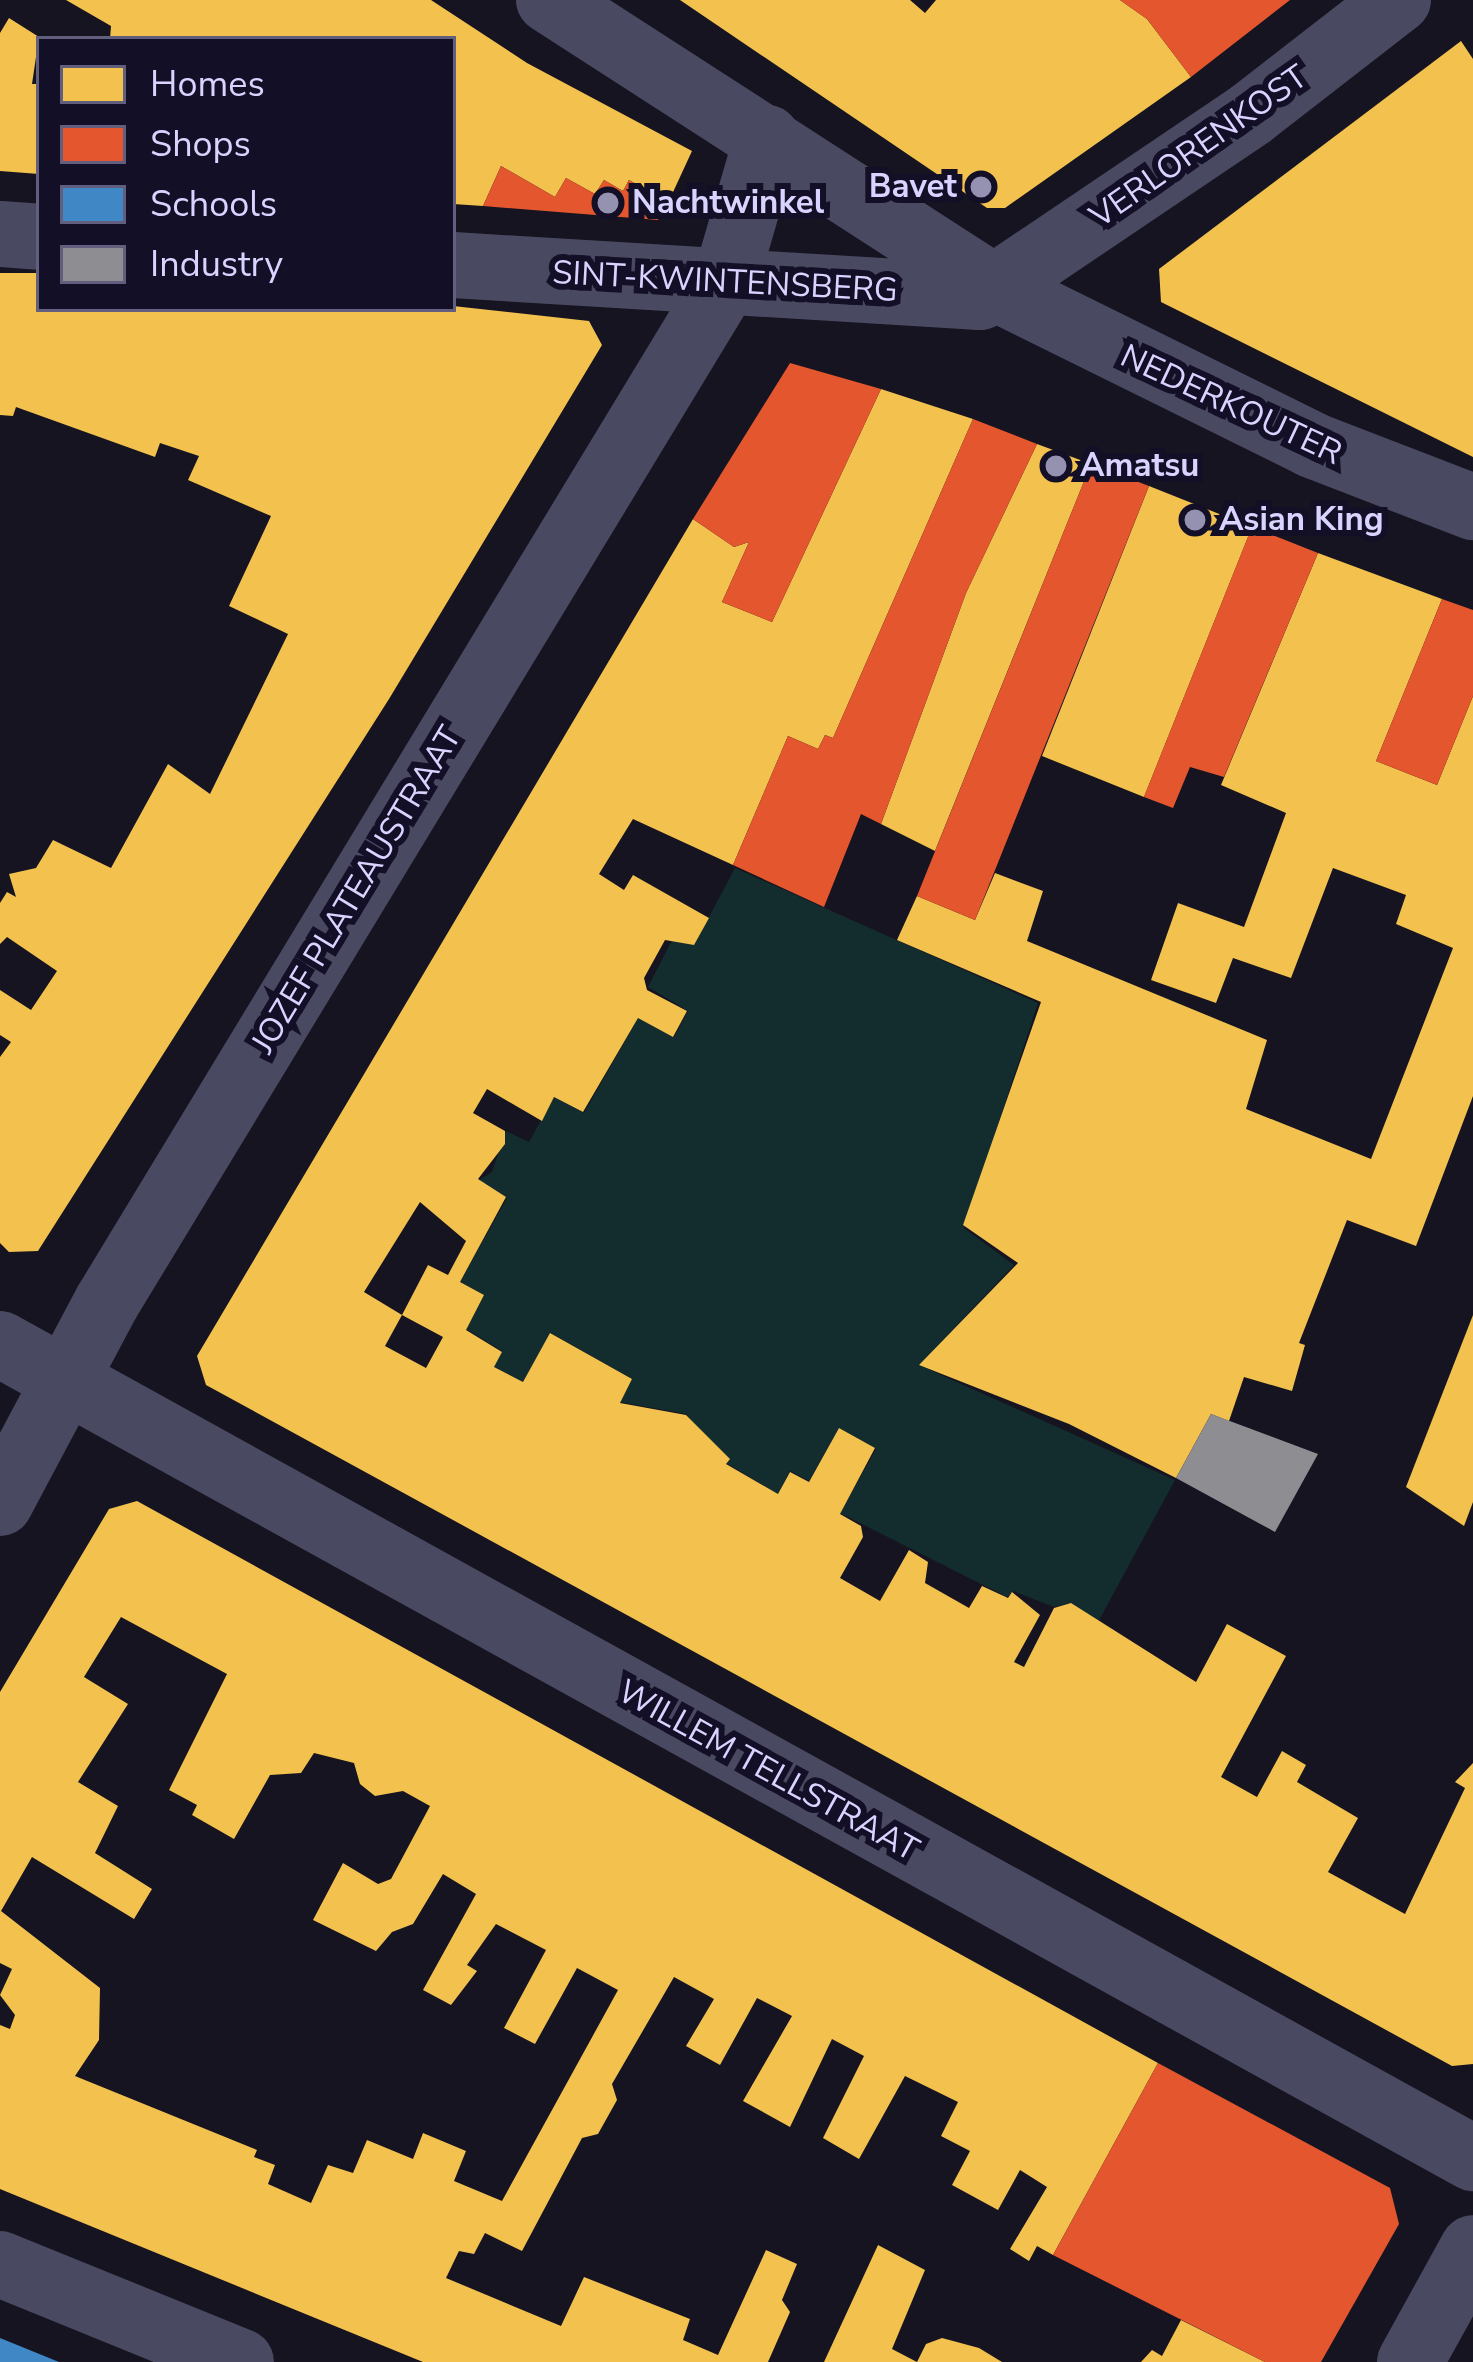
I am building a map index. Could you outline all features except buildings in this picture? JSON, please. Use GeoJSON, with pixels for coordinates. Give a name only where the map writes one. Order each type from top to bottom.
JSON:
{"type":"FeatureCollection","features":[{"type":"Feature","properties":{"kind":"street","name":"NEDERKOUTER"},"geometry":{"type":"LineString","coordinates":[[550,0],[995,288],[1291,436],[1473,507]]}},
{"type":"Feature","properties":{"kind":"street","name":"VERLORENKOST"},"geometry":{"type":"LineString","coordinates":[[995,288],[1251,114],[1398,0]]}},
{"type":"Feature","properties":{"kind":"street","name":"JOZEF PLATEAUSTRAAT"},"geometry":{"type":"LineString","coordinates":[[0,1503],[65,1382],[725,283],[766,138]]}},
{"type":"Feature","properties":{"kind":"street"},"geometry":{"type":"LineString","coordinates":[[0,234],[36,237]]}},
{"type":"Feature","properties":{"kind":"street","name":"SINT-KWINTENSBERG"},"geometry":{"type":"LineString","coordinates":[[456,265],[980,297],[995,288]]}},
{"type":"Feature","properties":{"kind":"street","name":"WILLEM TELLSTRAAT"},"geometry":{"type":"LineString","coordinates":[[0,1344],[1473,2158]]}},
{"type":"Feature","properties":{"kind":"street"},"geometry":{"type":"LineString","coordinates":[[1410,2362],[1473,2248]]}},
{"type":"Feature","properties":{"kind":"street"},"geometry":{"type":"LineString","coordinates":[[0,2264],[241,2362]]}},
{"type":"Feature","properties":{"kind":"green space"},"geometry":{"type":"Polygon","coordinates":[[[735,868],[1038,1003],[964,1228],[1014,1265],[919,1365],[1175,1480],[1097,1624],[1071,1603],[1054,1607],[1013,1591],[1007,1597],[840,1513],[876,1449],[839,1428],[809,1481],[790,1471],[778,1494],[726,1463],[686,1414],[620,1402],[632,1379],[551,1333],[523,1382],[494,1367],[502,1351],[466,1329],[484,1295],[460,1282],[507,1198],[479,1180],[492,1172],[506,1131],[529,1142],[554,1097],[584,1113],[638,1018],[674,1037],[688,1011],[648,987],[673,938],[694,945],[735,868]]]}},
{"type":"Feature","properties":{"kind":"place","name":"Bavet"},"geometry":{"type":"Point","coordinates":[981,187]}},
{"type":"Feature","properties":{"kind":"place","name":"Nachtwinkel"},"geometry":{"type":"Point","coordinates":[608,203]}},
{"type":"Feature","properties":{"kind":"place","name":"Amatsu"},"geometry":{"type":"Point","coordinates":[1056,466]}},
{"type":"Feature","properties":{"kind":"place","name":"Asian King"},"geometry":{"type":"Point","coordinates":[1195,520]}}]}
